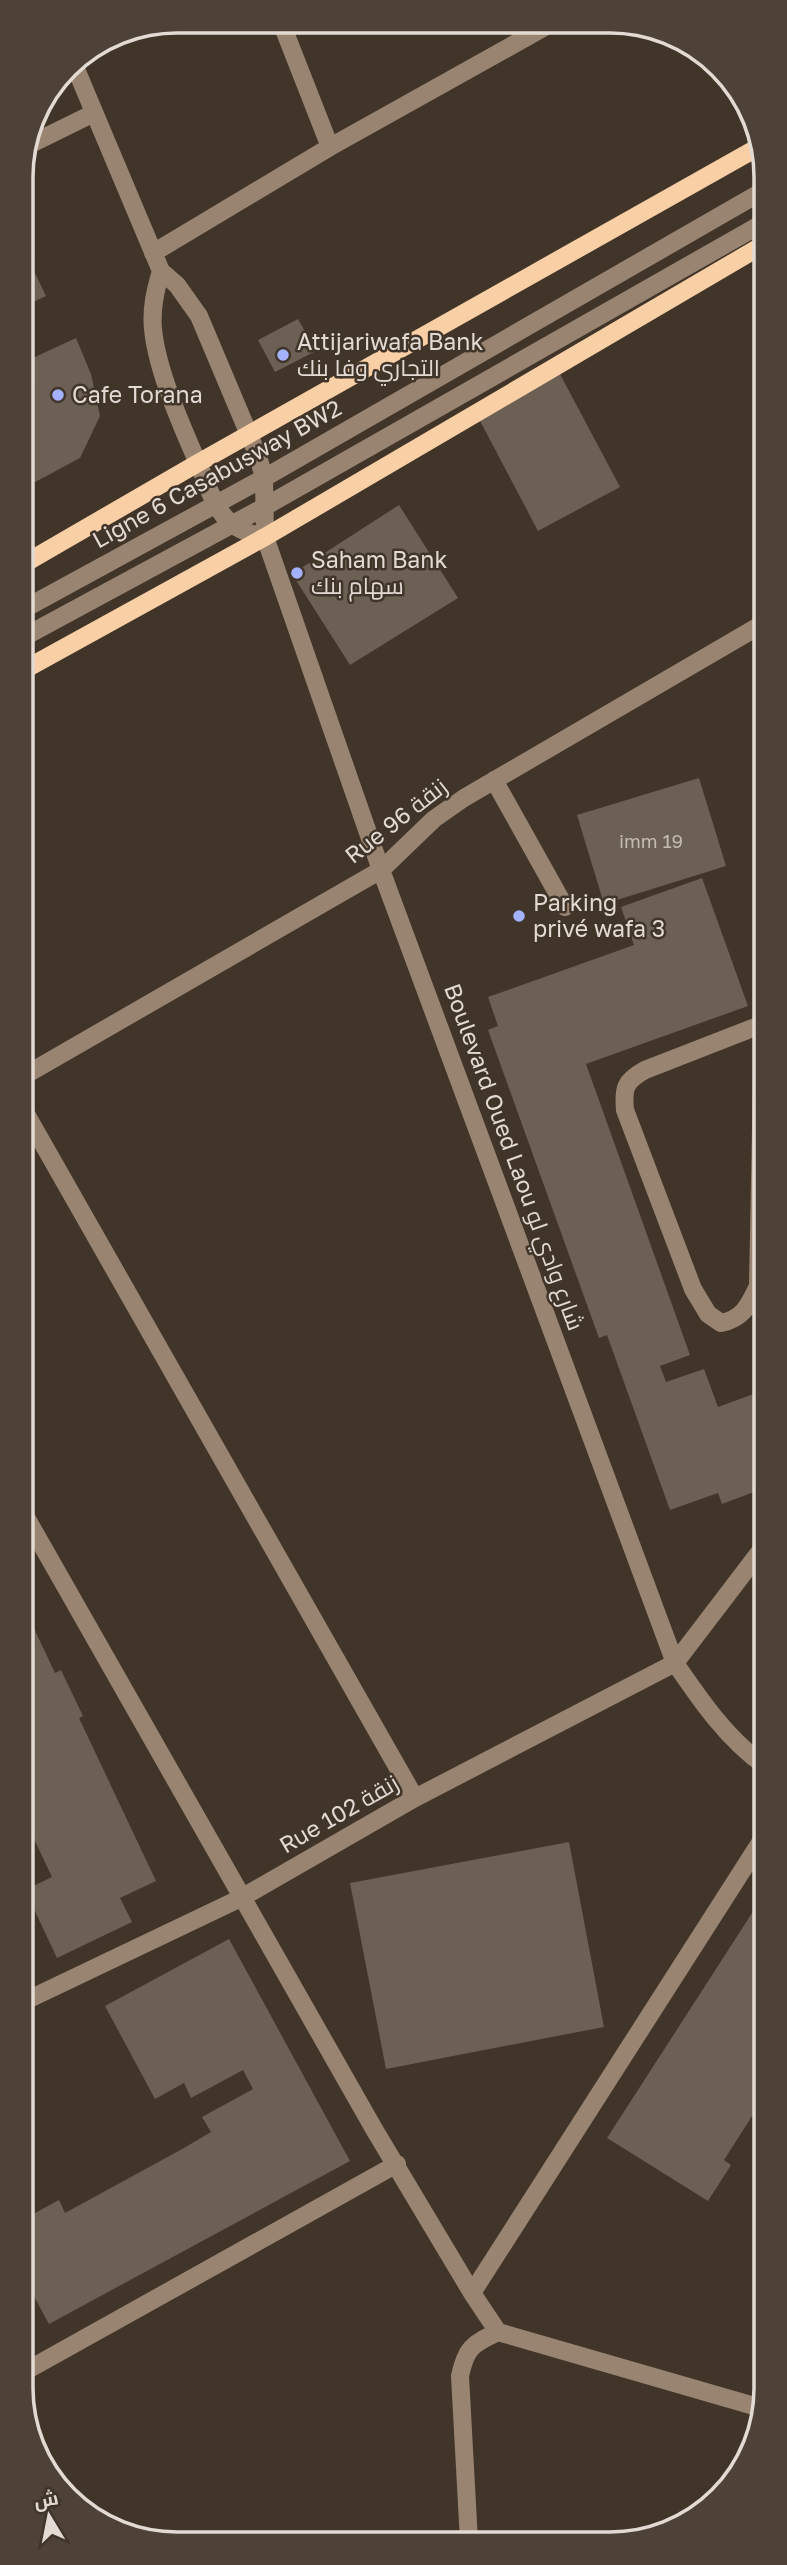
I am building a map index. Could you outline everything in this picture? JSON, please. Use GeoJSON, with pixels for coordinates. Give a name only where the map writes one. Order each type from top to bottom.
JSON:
{"type":"FeatureCollection","features":[{"type":"Feature","properties":{"kind":"main road"},"geometry":{"type":"LineString","coordinates":[[34,558],[751,151]]}},
{"type":"Feature","properties":{"kind":"main road"},"geometry":{"type":"LineString","coordinates":[[34,665],[265,537],[754,250]]}},
{"type":"Feature","properties":{"kind":"street"},"geometry":{"type":"LineString","coordinates":[[153,253],[330,147],[534,33]]}},
{"type":"Feature","properties":{"kind":"street"},"geometry":{"type":"LineString","coordinates":[[286,34],[330,147]]}},
{"type":"Feature","properties":{"kind":"street","name":"Boulevard Oued Laou شارع وادي لو"},"geometry":{"type":"LineString","coordinates":[[77,73],[161,271],[177,285],[199,316],[249,434],[264,478],[265,537],[381,870],[675,1663],[709,1712],[753,1758]]}},
{"type":"Feature","properties":{"kind":"street"},"geometry":{"type":"LineString","coordinates":[[38,141],[94,113]]}},
{"type":"Feature","properties":{"kind":"street","name":"Ligne 6 Casabusway BW2"},"geometry":{"type":"LineString","coordinates":[[34,604],[264,478],[754,196]]}},
{"type":"Feature","properties":{"kind":"street"},"geometry":{"type":"LineString","coordinates":[[34,632],[266,506],[754,228]]}},
{"type":"Feature","properties":{"kind":"street"},"geometry":{"type":"LineString","coordinates":[[161,271],[152,313],[156,350],[198,463],[216,504],[232,524],[247,533],[265,537]]}},
{"type":"Feature","properties":{"kind":"street","name":"Rue 96 زنقة"},"geometry":{"type":"LineString","coordinates":[[34,1070],[381,870],[434,819],[494,780],[754,630]]}},
{"type":"Feature","properties":{"kind":"street"},"geometry":{"type":"LineString","coordinates":[[494,780],[565,907]]}},
{"type":"Feature","properties":{"kind":"street"},"geometry":{"type":"LineString","coordinates":[[753,1294],[743,1313],[733,1321],[721,1323],[708,1314],[692,1289],[625,1110],[623,1091],[633,1076],[645,1070],[754,1028]]}},
{"type":"Feature","properties":{"kind":"street"},"geometry":{"type":"LineString","coordinates":[[34,1127],[415,1798]]}},
{"type":"Feature","properties":{"kind":"street"},"geometry":{"type":"LineString","coordinates":[[33,1530],[241,1898],[472,2293],[498,2332],[752,2405]]}},
{"type":"Feature","properties":{"kind":"street"},"geometry":{"type":"LineString","coordinates":[[675,1663],[753,1560]]}},
{"type":"Feature","properties":{"kind":"street","name":"Rue 102 زنقة"},"geometry":{"type":"LineString","coordinates":[[33,1997],[241,1898],[415,1798],[675,1663]]}},
{"type":"Feature","properties":{"kind":"street"},"geometry":{"type":"LineString","coordinates":[[472,2293],[753,1853]]}},
{"type":"Feature","properties":{"kind":"street"},"geometry":{"type":"LineString","coordinates":[[33,2367],[397,2164]]}},
{"type":"Feature","properties":{"kind":"street"},"geometry":{"type":"LineString","coordinates":[[469,2532],[460,2376],[464,2355],[475,2343],[498,2332]]}},
{"type":"Feature","properties":{"kind":"building"},"geometry":{"type":"Polygon","coordinates":[[[34,271],[46,296],[34,302],[34,271]]]}},
{"type":"Feature","properties":{"kind":"building"},"geometry":{"type":"Polygon","coordinates":[[[298,319],[316,351],[275,372],[258,340],[298,319]]]}},
{"type":"Feature","properties":{"kind":"building","name":"Cafe Torana"},"geometry":{"type":"Polygon","coordinates":[[[76,338],[91,374],[100,416],[80,458],[34,483],[34,357],[76,338]]]}},
{"type":"Feature","properties":{"kind":"building"},"geometry":{"type":"Polygon","coordinates":[[[560,374],[620,487],[538,531],[478,417],[560,374]]]}},
{"type":"Feature","properties":{"kind":"building"},"geometry":{"type":"Polygon","coordinates":[[[399,505],[458,598],[350,665],[292,574],[399,505]]]}},
{"type":"Feature","properties":{"kind":"building"},"geometry":{"type":"Polygon","coordinates":[[[699,778],[726,866],[604,904],[577,815],[699,778]]]}},
{"type":"Feature","properties":{"kind":"building"},"geometry":{"type":"Polygon","coordinates":[[[702,878],[748,1006],[586,1064],[690,1355],[660,1366],[666,1382],[704,1369],[718,1407],[753,1394],[753,1492],[722,1504],[718,1493],[670,1510],[607,1335],[599,1338],[488,1030],[498,1026],[488,997],[634,945],[621,907],[702,878]]]}},
{"type":"Feature","properties":{"kind":"building"},"geometry":{"type":"Polygon","coordinates":[[[33,1627],[55,1673],[61,1670],[83,1716],[79,1718],[156,1881],[120,1898],[132,1922],[57,1958],[33,1907],[33,1886],[52,1877],[33,1838],[33,1627]]]}},
{"type":"Feature","properties":{"kind":"building"},"geometry":{"type":"Polygon","coordinates":[[[569,1842],[604,2027],[386,2069],[350,1883],[569,1842]]]}},
{"type":"Feature","properties":{"kind":"building"},"geometry":{"type":"Polygon","coordinates":[[[753,1911],[753,2115],[724,2160],[731,2165],[708,2201],[607,2138],[753,1911]]]}},
{"type":"Feature","properties":{"kind":"building"},"geometry":{"type":"Polygon","coordinates":[[[229,1939],[350,2161],[49,2324],[33,2295],[33,2214],[59,2200],[65,2213],[184,2148],[211,2132],[202,2117],[253,2089],[243,2070],[191,2098],[184,2083],[155,2099],[105,2006],[229,1939]]]}},
{"type":"Feature","properties":{"kind":"place","name":"Attijariwafa Bank التجاري وفا بنك"},"geometry":{"type":"Point","coordinates":[283,355]}},
{"type":"Feature","properties":{"kind":"place","name":"Cafe Torana"},"geometry":{"type":"Point","coordinates":[58,395]}},
{"type":"Feature","properties":{"kind":"place","name":"Saham Bank سهام بنك"},"geometry":{"type":"Point","coordinates":[297,573]}},
{"type":"Feature","properties":{"kind":"place","name":"Parking privé wafa 3"},"geometry":{"type":"Point","coordinates":[519,916]}}]}
